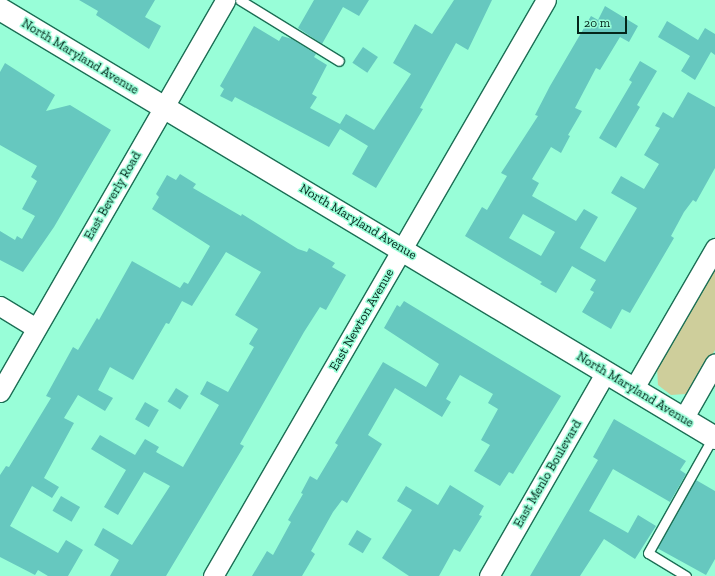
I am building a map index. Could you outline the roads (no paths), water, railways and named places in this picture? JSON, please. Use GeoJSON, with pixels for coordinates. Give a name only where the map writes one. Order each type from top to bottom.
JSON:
{"type":"FeatureCollection","features":[{"type":"Feature","properties":{"kind":"street","name":"East Beverly Road"},"geometry":{"type":"LineString","coordinates":[[0,392],[165,108],[225,0]]}},
{"type":"Feature","properties":{"kind":"street","name":"East Newton Avenue"},"geometry":{"type":"LineString","coordinates":[[212,576],[404,250],[546,0]]}},
{"type":"Feature","properties":{"kind":"street","name":"North Maryland Avenue"},"geometry":{"type":"LineString","coordinates":[[0,9],[714,437]]}},
{"type":"Feature","properties":{"kind":"street"},"geometry":{"type":"LineString","coordinates":[[634,388],[715,248]]}},
{"type":"Feature","properties":{"kind":"street"},"geometry":{"type":"LineString","coordinates":[[0,306],[36,328]]}},
{"type":"Feature","properties":{"kind":"street"},"geometry":{"type":"LineString","coordinates":[[683,419],[715,363]]}},
{"type":"Feature","properties":{"kind":"street","name":"East Menlo Boulevard"},"geometry":{"type":"LineString","coordinates":[[489,576],[606,372]]}},
{"type":"Feature","properties":{"kind":"lane"},"geometry":{"type":"LineString","coordinates":[[240,0],[339,61]]}},
{"type":"Feature","properties":{"kind":"lane"},"geometry":{"type":"LineString","coordinates":[[686,576],[648,553],[714,437]]}}]}
